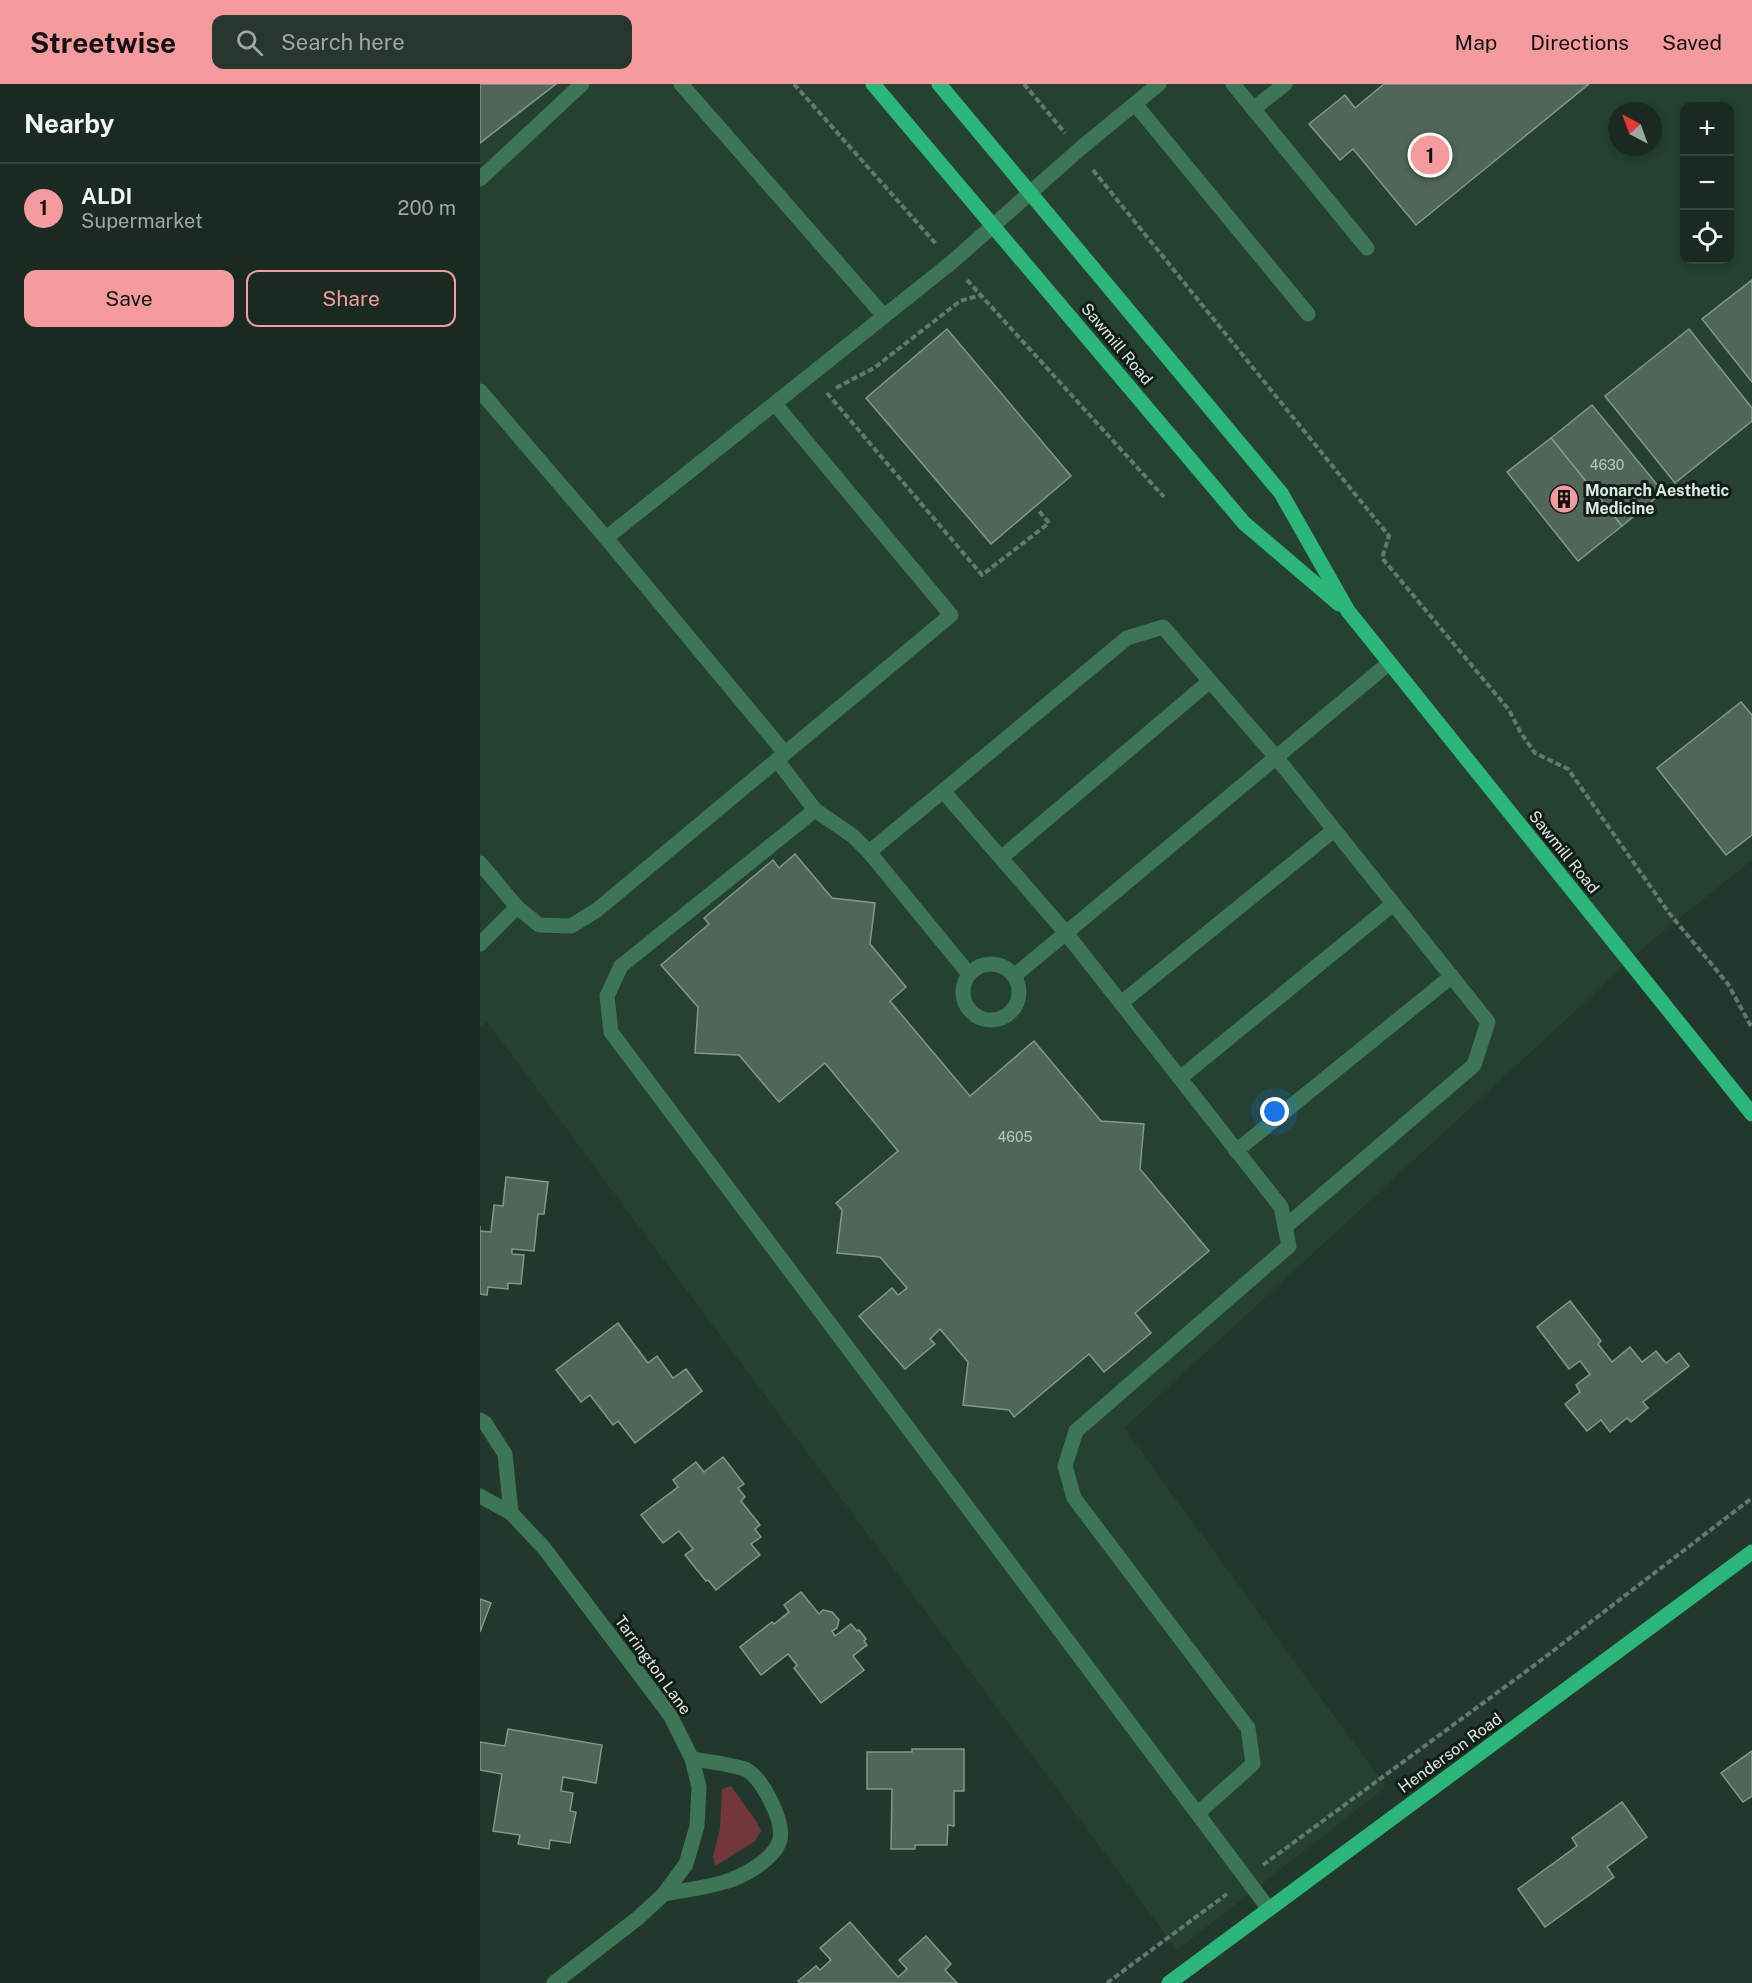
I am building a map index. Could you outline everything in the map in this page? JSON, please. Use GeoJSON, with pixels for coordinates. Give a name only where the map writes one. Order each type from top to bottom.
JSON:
{"type":"FeatureCollection","features":[{"type":"Feature","properties":{"kind":"main road","name":"Sawmill Road"},"geometry":{"type":"LineString","coordinates":[[873,84],[1244,523],[1348,611]]}},
{"type":"Feature","properties":{"kind":"main road","name":"Sawmill Road"},"geometry":{"type":"LineString","coordinates":[[939,84],[1281,493],[1348,611],[1752,1114]]}},
{"type":"Feature","properties":{"kind":"main road","name":"Henderson Road"},"geometry":{"type":"LineString","coordinates":[[1169,1983],[1752,1552]]}},
{"type":"Feature","properties":{"kind":"street"},"geometry":{"type":"LineString","coordinates":[[480,179],[582,84]]}},
{"type":"Feature","properties":{"kind":"street"},"geometry":{"type":"LineString","coordinates":[[681,84],[884,316]]}},
{"type":"Feature","properties":{"kind":"street"},"geometry":{"type":"LineString","coordinates":[[606,538],[952,262],[1078,151],[1159,84]]}},
{"type":"Feature","properties":{"kind":"street"},"geometry":{"type":"LineString","coordinates":[[1233,84],[1367,248]]}},
{"type":"Feature","properties":{"kind":"street"},"geometry":{"type":"LineString","coordinates":[[1253,109],[1285,84]]}},
{"type":"Feature","properties":{"kind":"street"},"geometry":{"type":"LineString","coordinates":[[1135,104],[1308,314]]}},
{"type":"Feature","properties":{"kind":"street"},"geometry":{"type":"LineString","coordinates":[[480,391],[606,538],[781,756],[815,810],[853,836],[869,852],[969,974]]}},
{"type":"Feature","properties":{"kind":"street"},"geometry":{"type":"LineString","coordinates":[[480,863],[517,907],[539,925],[571,926],[597,910],[951,615],[775,404]]}},
{"type":"Feature","properties":{"kind":"street"},"geometry":{"type":"LineString","coordinates":[[869,852],[1127,638],[1163,627],[1276,757],[1488,1022],[1474,1065],[1285,1227]]}},
{"type":"Feature","properties":{"kind":"street"},"geometry":{"type":"LineString","coordinates":[[1014,976],[1389,663]]}},
{"type":"Feature","properties":{"kind":"street"},"geometry":{"type":"LineString","coordinates":[[1001,858],[1210,681]]}},
{"type":"Feature","properties":{"kind":"street"},"geometry":{"type":"LineString","coordinates":[[943,791],[1066,933],[1281,1207],[1289,1246],[1076,1431],[1065,1466],[1074,1498],[1248,1728],[1253,1764],[1198,1813]]}},
{"type":"Feature","properties":{"kind":"street"},"geometry":{"type":"LineString","coordinates":[[815,810],[621,966],[607,996],[611,1032],[1269,1909]]}},
{"type":"Feature","properties":{"kind":"street"},"geometry":{"type":"LineString","coordinates":[[1121,1004],[1334,830]]}},
{"type":"Feature","properties":{"kind":"street"},"geometry":{"type":"LineString","coordinates":[[1180,1078],[1394,904]]}},
{"type":"Feature","properties":{"kind":"street"},"geometry":{"type":"LineString","coordinates":[[480,944],[517,907]]}},
{"type":"Feature","properties":{"kind":"street"},"geometry":{"type":"LineString","coordinates":[[994,964],[1003,967],[1014,976],[1019,988],[1018,998],[1010,1014],[992,1021],[975,1016],[964,1001],[963,992],[969,974],[976,968],[994,964]]}},
{"type":"Feature","properties":{"kind":"street"},"geometry":{"type":"LineString","coordinates":[[1236,1151],[1452,976]]}},
{"type":"Feature","properties":{"kind":"street"},"geometry":{"type":"LineString","coordinates":[[480,1420],[485,1423],[505,1454],[511,1513]]}},
{"type":"Feature","properties":{"kind":"street","name":"Tarrington Lane"},"geometry":{"type":"LineString","coordinates":[[480,1496],[511,1513],[544,1548],[670,1715],[692,1759],[699,1787],[697,1826],[686,1864],[664,1894],[638,1918],[554,1983]]}},
{"type":"Feature","properties":{"kind":"street"},"geometry":{"type":"LineString","coordinates":[[664,1894],[728,1882],[755,1868],[770,1856],[780,1840],[780,1824],[773,1808],[762,1786],[746,1770],[692,1759]]}},
{"type":"Feature","properties":{"kind":"path"},"geometry":{"type":"LineString","coordinates":[[794,84],[1164,497]]}},
{"type":"Feature","properties":{"kind":"path"},"geometry":{"type":"LineString","coordinates":[[1024,84],[1389,536],[1382,558],[1509,710],[1521,734],[1535,753],[1568,769],[1669,913],[1728,984],[1752,1028]]}},
{"type":"Feature","properties":{"kind":"path"},"geometry":{"type":"LineString","coordinates":[[981,295],[960,301],[874,368],[826,394],[982,575],[1049,523],[1039,511]]}},
{"type":"Feature","properties":{"kind":"path"},"geometry":{"type":"LineString","coordinates":[[1107,1983],[1536,1664],[1752,1498]]}},
{"type":"Feature","properties":{"kind":"shaded area"},"geometry":{"type":"Polygon","coordinates":[[[480,84],[1752,84],[1752,860],[1650,942],[1124,1428],[1386,1787],[1177,1950],[487,1022],[480,1027],[480,84]]]}},
{"type":"Feature","properties":{"kind":"shaded area"},"geometry":{"type":"Polygon","coordinates":[[[731,1786],[761,1831],[755,1841],[715,1866],[713,1856],[720,1829],[722,1789],[731,1786]]]}},
{"type":"Feature","properties":{"kind":"building"},"geometry":{"type":"Polygon","coordinates":[[[480,84],[556,84],[480,143],[480,84]]]}},
{"type":"Feature","properties":{"kind":"building"},"geometry":{"type":"Polygon","coordinates":[[[1384,84],[1589,84],[1416,225],[1353,149],[1340,160],[1309,124],[1345,95],[1355,108],[1384,84]]]}},
{"type":"Feature","properties":{"kind":"building"},"geometry":{"type":"Polygon","coordinates":[[[1752,280],[1752,382],[1702,319],[1752,280]]]}},
{"type":"Feature","properties":{"kind":"building"},"geometry":{"type":"Polygon","coordinates":[[[947,329],[1071,476],[991,544],[866,398],[947,329]]]}},
{"type":"Feature","properties":{"kind":"building"},"geometry":{"type":"Polygon","coordinates":[[[1689,329],[1752,408],[1752,421],[1675,483],[1605,396],[1689,329]]]}},
{"type":"Feature","properties":{"kind":"building"},"geometry":{"type":"Polygon","coordinates":[[[1592,405],[1663,492],[1622,526],[1551,438],[1592,405]]]}},
{"type":"Feature","properties":{"kind":"building","name":"Monarch Aesthetic Medicine"},"geometry":{"type":"Polygon","coordinates":[[[1551,438],[1622,526],[1578,561],[1507,472],[1551,438]]]}},
{"type":"Feature","properties":{"kind":"building"},"geometry":{"type":"Polygon","coordinates":[[[1741,702],[1752,715],[1752,835],[1726,855],[1657,768],[1741,702]]]}},
{"type":"Feature","properties":{"kind":"building"},"geometry":{"type":"Polygon","coordinates":[[[795,854],[832,898],[875,903],[870,944],[906,987],[890,1001],[970,1096],[1034,1041],[1101,1121],[1144,1124],[1140,1169],[1209,1251],[1135,1313],[1151,1333],[1104,1372],[1089,1354],[1014,1417],[1009,1410],[963,1405],[968,1362],[940,1329],[930,1339],[935,1344],[905,1369],[859,1316],[892,1288],[898,1295],[907,1288],[880,1257],[837,1253],[842,1210],[836,1203],[898,1151],[825,1063],[779,1102],[739,1055],[695,1053],[698,1007],[661,965],[709,924],[704,918],[773,860],[779,868],[795,854]]]}},
{"type":"Feature","properties":{"kind":"building"},"geometry":{"type":"Polygon","coordinates":[[[506,1177],[548,1182],[544,1214],[538,1214],[534,1251],[512,1249],[512,1254],[524,1255],[521,1284],[508,1283],[508,1289],[488,1287],[487,1295],[480,1294],[480,1231],[491,1232],[494,1205],[503,1206],[506,1177]]]}},
{"type":"Feature","properties":{"kind":"building"},"geometry":{"type":"Polygon","coordinates":[[[1570,1301],[1601,1341],[1598,1344],[1612,1362],[1630,1347],[1642,1362],[1656,1351],[1666,1363],[1679,1353],[1689,1366],[1643,1402],[1648,1408],[1631,1422],[1627,1418],[1610,1432],[1601,1420],[1587,1431],[1565,1404],[1580,1392],[1576,1385],[1590,1374],[1580,1361],[1569,1369],[1537,1327],[1570,1301]]]}},
{"type":"Feature","properties":{"kind":"building"},"geometry":{"type":"Polygon","coordinates":[[[618,1323],[648,1363],[657,1356],[673,1378],[686,1369],[702,1391],[635,1443],[618,1421],[613,1425],[590,1395],[581,1402],[556,1370],[618,1323]]]}},
{"type":"Feature","properties":{"kind":"building"},"geometry":{"type":"Polygon","coordinates":[[[723,1457],[744,1484],[738,1488],[745,1497],[741,1501],[760,1525],[755,1529],[761,1537],[751,1544],[760,1555],[716,1590],[685,1555],[693,1549],[679,1531],[663,1543],[641,1515],[678,1487],[673,1480],[696,1462],[704,1472],[723,1457]]]}},
{"type":"Feature","properties":{"kind":"building"},"geometry":{"type":"Polygon","coordinates":[[[801,1592],[819,1614],[823,1610],[832,1612],[839,1620],[837,1628],[832,1631],[835,1636],[851,1624],[866,1639],[864,1641],[867,1645],[853,1656],[864,1670],[821,1703],[794,1668],[797,1665],[788,1654],[761,1675],[740,1647],[789,1612],[784,1605],[801,1592]]]}},
{"type":"Feature","properties":{"kind":"building"},"geometry":{"type":"Polygon","coordinates":[[[480,1599],[491,1603],[480,1632],[480,1599]]]}},
{"type":"Feature","properties":{"kind":"building"},"geometry":{"type":"Polygon","coordinates":[[[508,1729],[602,1745],[596,1783],[563,1777],[561,1791],[573,1793],[570,1811],[576,1812],[570,1843],[550,1840],[549,1849],[518,1844],[520,1835],[493,1831],[502,1774],[480,1770],[480,1742],[505,1746],[508,1729]]]}},
{"type":"Feature","properties":{"kind":"building"},"geometry":{"type":"Polygon","coordinates":[[[912,1749],[964,1749],[964,1791],[954,1791],[954,1826],[948,1825],[947,1845],[915,1845],[915,1849],[891,1849],[892,1789],[867,1789],[867,1752],[912,1752],[912,1749]]]}},
{"type":"Feature","properties":{"kind":"building"},"geometry":{"type":"Polygon","coordinates":[[[1752,1751],[1752,1796],[1743,1802],[1721,1773],[1752,1751]]]}},
{"type":"Feature","properties":{"kind":"building"},"geometry":{"type":"Polygon","coordinates":[[[1622,1802],[1647,1837],[1607,1867],[1614,1877],[1545,1927],[1518,1889],[1577,1846],[1572,1838],[1622,1802]]]}},
{"type":"Feature","properties":{"kind":"building"},"geometry":{"type":"Polygon","coordinates":[[[850,1922],[898,1977],[907,1969],[899,1960],[926,1936],[951,1964],[945,1970],[957,1983],[800,1983],[798,1981],[816,1966],[820,1970],[831,1960],[820,1948],[850,1922]]]}},
{"type":"Feature","properties":{"kind":"place","name":"ALDI"},"geometry":{"type":"Point","coordinates":[1430,155]}},
{"type":"Feature","properties":{"kind":"place","name":"Monarch Aesthetic Medicine"},"geometry":{"type":"Point","coordinates":[1564,499]}}]}
